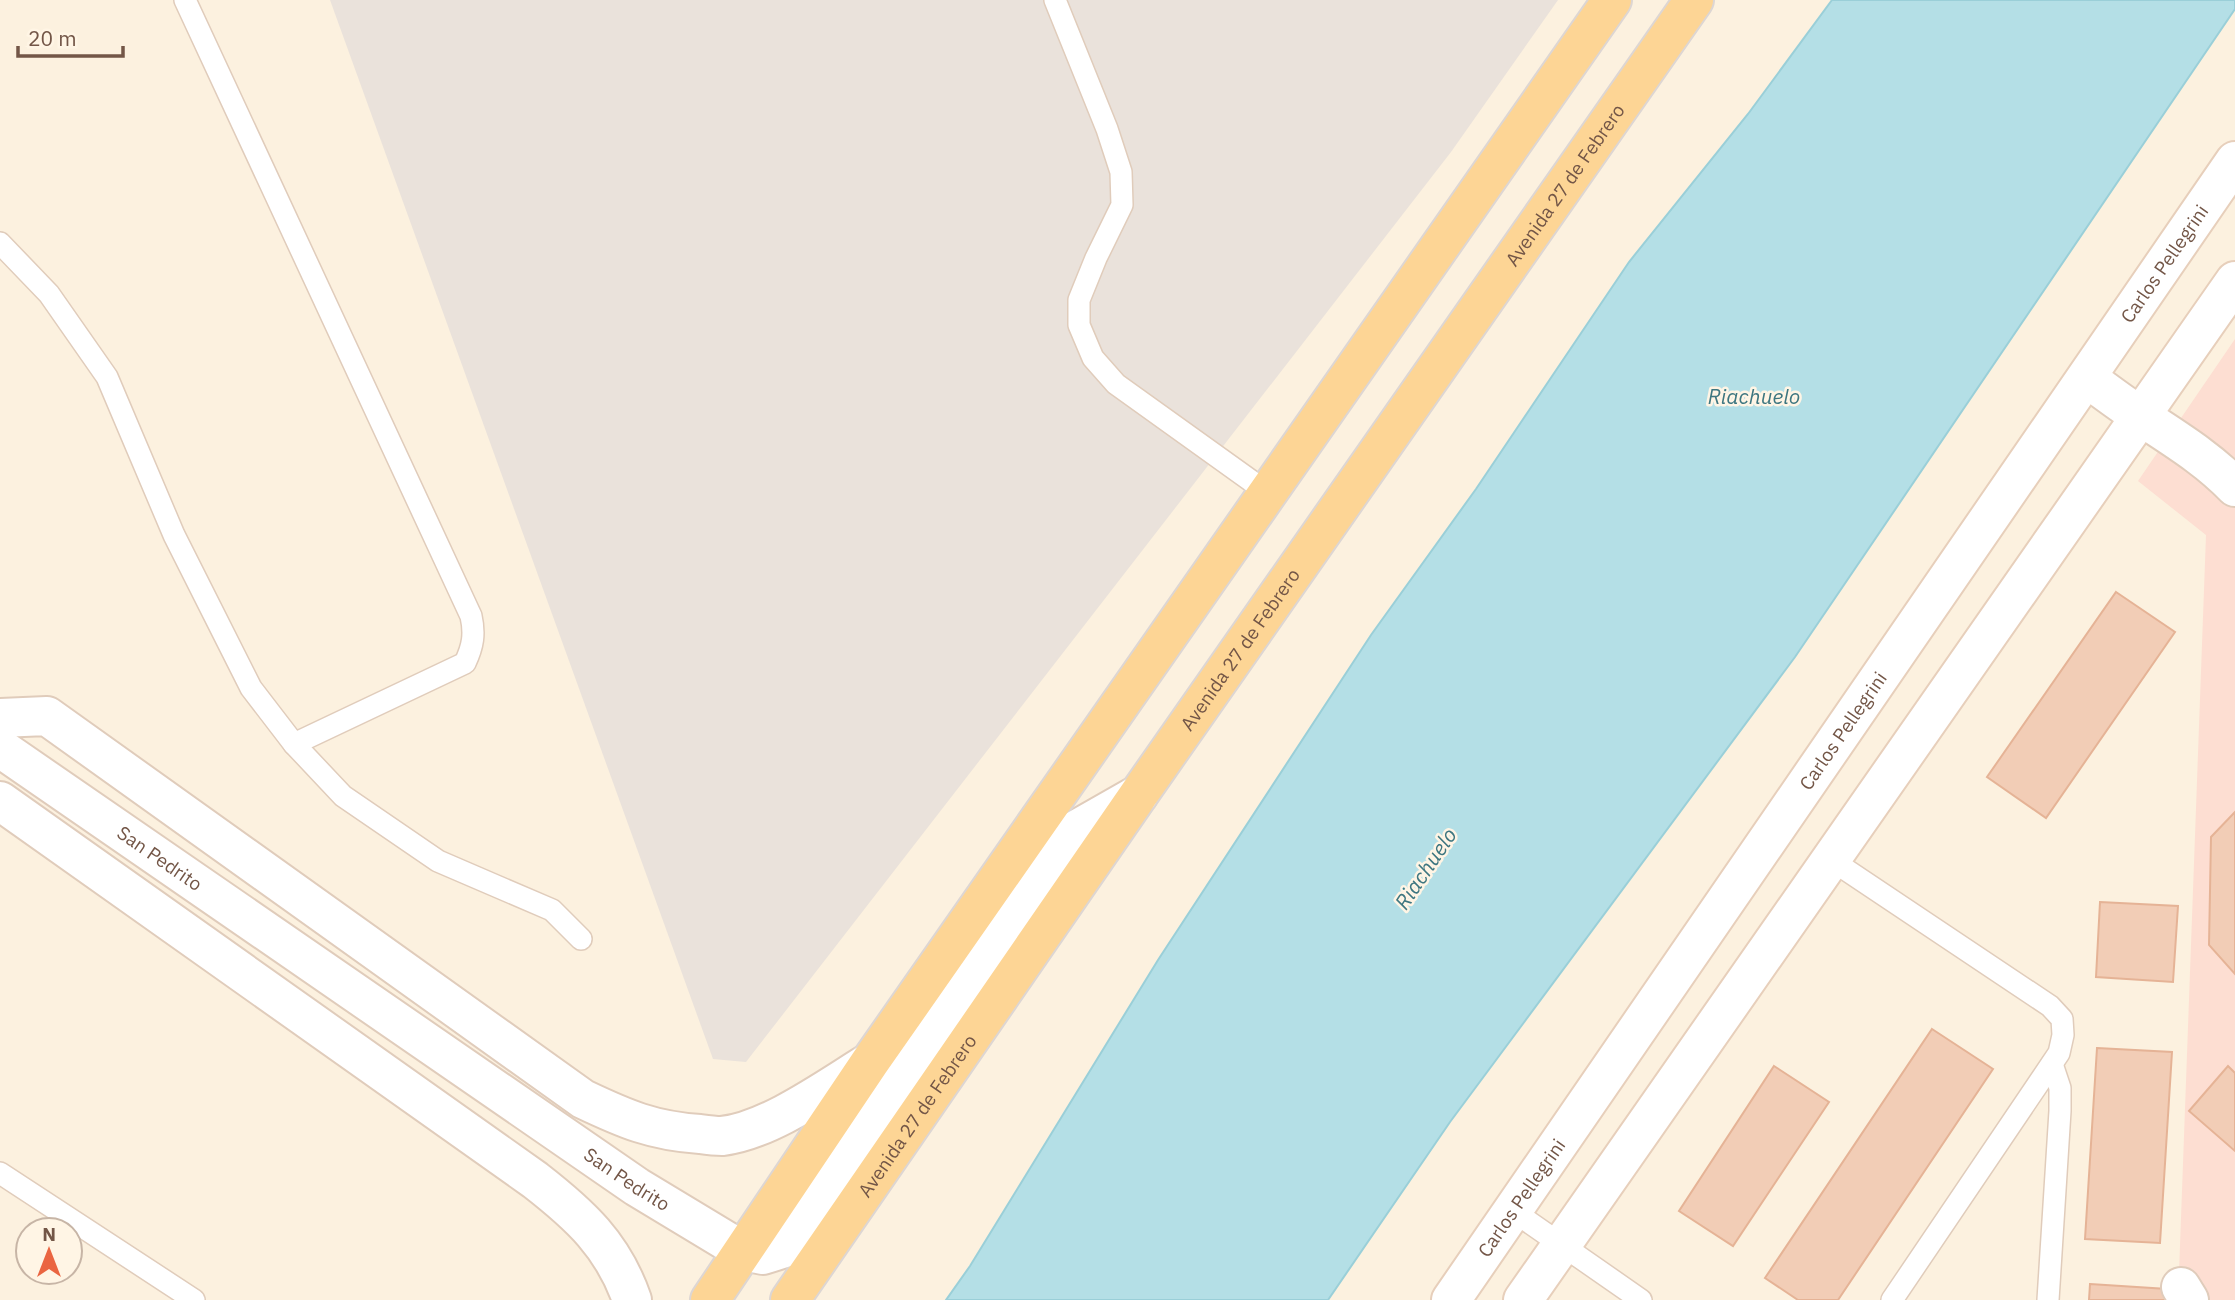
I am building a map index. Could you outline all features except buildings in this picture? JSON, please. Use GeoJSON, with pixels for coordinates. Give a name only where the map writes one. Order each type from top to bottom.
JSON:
{"type":"FeatureCollection","features":[{"type":"Feature","properties":{"kind":"main road"},"geometry":{"type":"LineString","coordinates":[[710,1300],[870,1062],[1612,0]]}},
{"type":"Feature","properties":{"kind":"main road","name":"Avenida 27 de Febrero"},"geometry":{"type":"LineString","coordinates":[[790,1300],[1139,794],[1694,0]]}},
{"type":"Feature","properties":{"kind":"street","name":"Carlos Pellegrini"},"geometry":{"type":"LineString","coordinates":[[1451,1300],[2235,161]]}},
{"type":"Feature","properties":{"kind":"street"},"geometry":{"type":"LineString","coordinates":[[1523,1300],[2235,281]]}},
{"type":"Feature","properties":{"kind":"street"},"geometry":{"type":"LineString","coordinates":[[2087,378],[2214,466],[2235,487]]}},
{"type":"Feature","properties":{"kind":"street"},"geometry":{"type":"LineString","coordinates":[[0,718],[47,716],[583,1099],[628,1121],[674,1132],[722,1136],[760,1125],[870,1062]]}},
{"type":"Feature","properties":{"kind":"street","name":"San Pedrito"},"geometry":{"type":"LineString","coordinates":[[0,748],[637,1187],[743,1251]]}},
{"type":"Feature","properties":{"kind":"street"},"geometry":{"type":"LineString","coordinates":[[743,1251],[763,1255],[782,1249],[1074,831],[1139,794]]}},
{"type":"Feature","properties":{"kind":"street"},"geometry":{"type":"LineString","coordinates":[[0,801],[535,1180],[596,1234],[623,1274],[632,1300]]}},
{"type":"Feature","properties":{"kind":"lane"},"geometry":{"type":"LineString","coordinates":[[185,0],[465,603],[474,629],[472,648],[465,663],[294,744]]}},
{"type":"Feature","properties":{"kind":"lane"},"geometry":{"type":"LineString","coordinates":[[1055,0],[1107,129],[1121,172],[1122,205],[1079,300],[1079,325],[1093,358],[1116,384],[1268,492]]}},
{"type":"Feature","properties":{"kind":"lane"},"geometry":{"type":"LineString","coordinates":[[0,243],[49,294],[107,377],[174,535],[251,688],[294,744],[343,796],[438,861],[552,910],[581,939]]}},
{"type":"Feature","properties":{"kind":"lane"},"geometry":{"type":"LineString","coordinates":[[1830,859],[2050,1006],[2062,1019],[2063,1035],[2059,1053],[1892,1300]]}},
{"type":"Feature","properties":{"kind":"lane"},"geometry":{"type":"LineString","coordinates":[[2048,1300],[2060,1111],[2060,1088],[2052,1064]]}},
{"type":"Feature","properties":{"kind":"lane"},"geometry":{"type":"LineString","coordinates":[[0,1173],[194,1300]]}},
{"type":"Feature","properties":{"kind":"lane"},"geometry":{"type":"LineString","coordinates":[[1513,1211],[1641,1300]]}},
{"type":"Feature","properties":{"kind":"shaded area"},"geometry":{"type":"Polygon","coordinates":[[[330,0],[1558,0],[1451,152],[746,1062],[713,1059],[330,0]]]}},
{"type":"Feature","properties":{"kind":"shaded area"},"geometry":{"type":"Polygon","coordinates":[[[2235,339],[2235,1300],[2178,1300],[2206,535],[2138,481],[2235,339]]]}},
{"type":"Feature","properties":{"kind":"water","name":"Riachuelo"},"geometry":{"type":"Polygon","coordinates":[[[1832,0],[2235,0],[2235,9],[1795,657],[1450,1122],[1328,1300],[946,1300],[970,1266],[1158,960],[1371,635],[1476,489],[1629,262],[1748,114],[1832,0]]]}}]}
